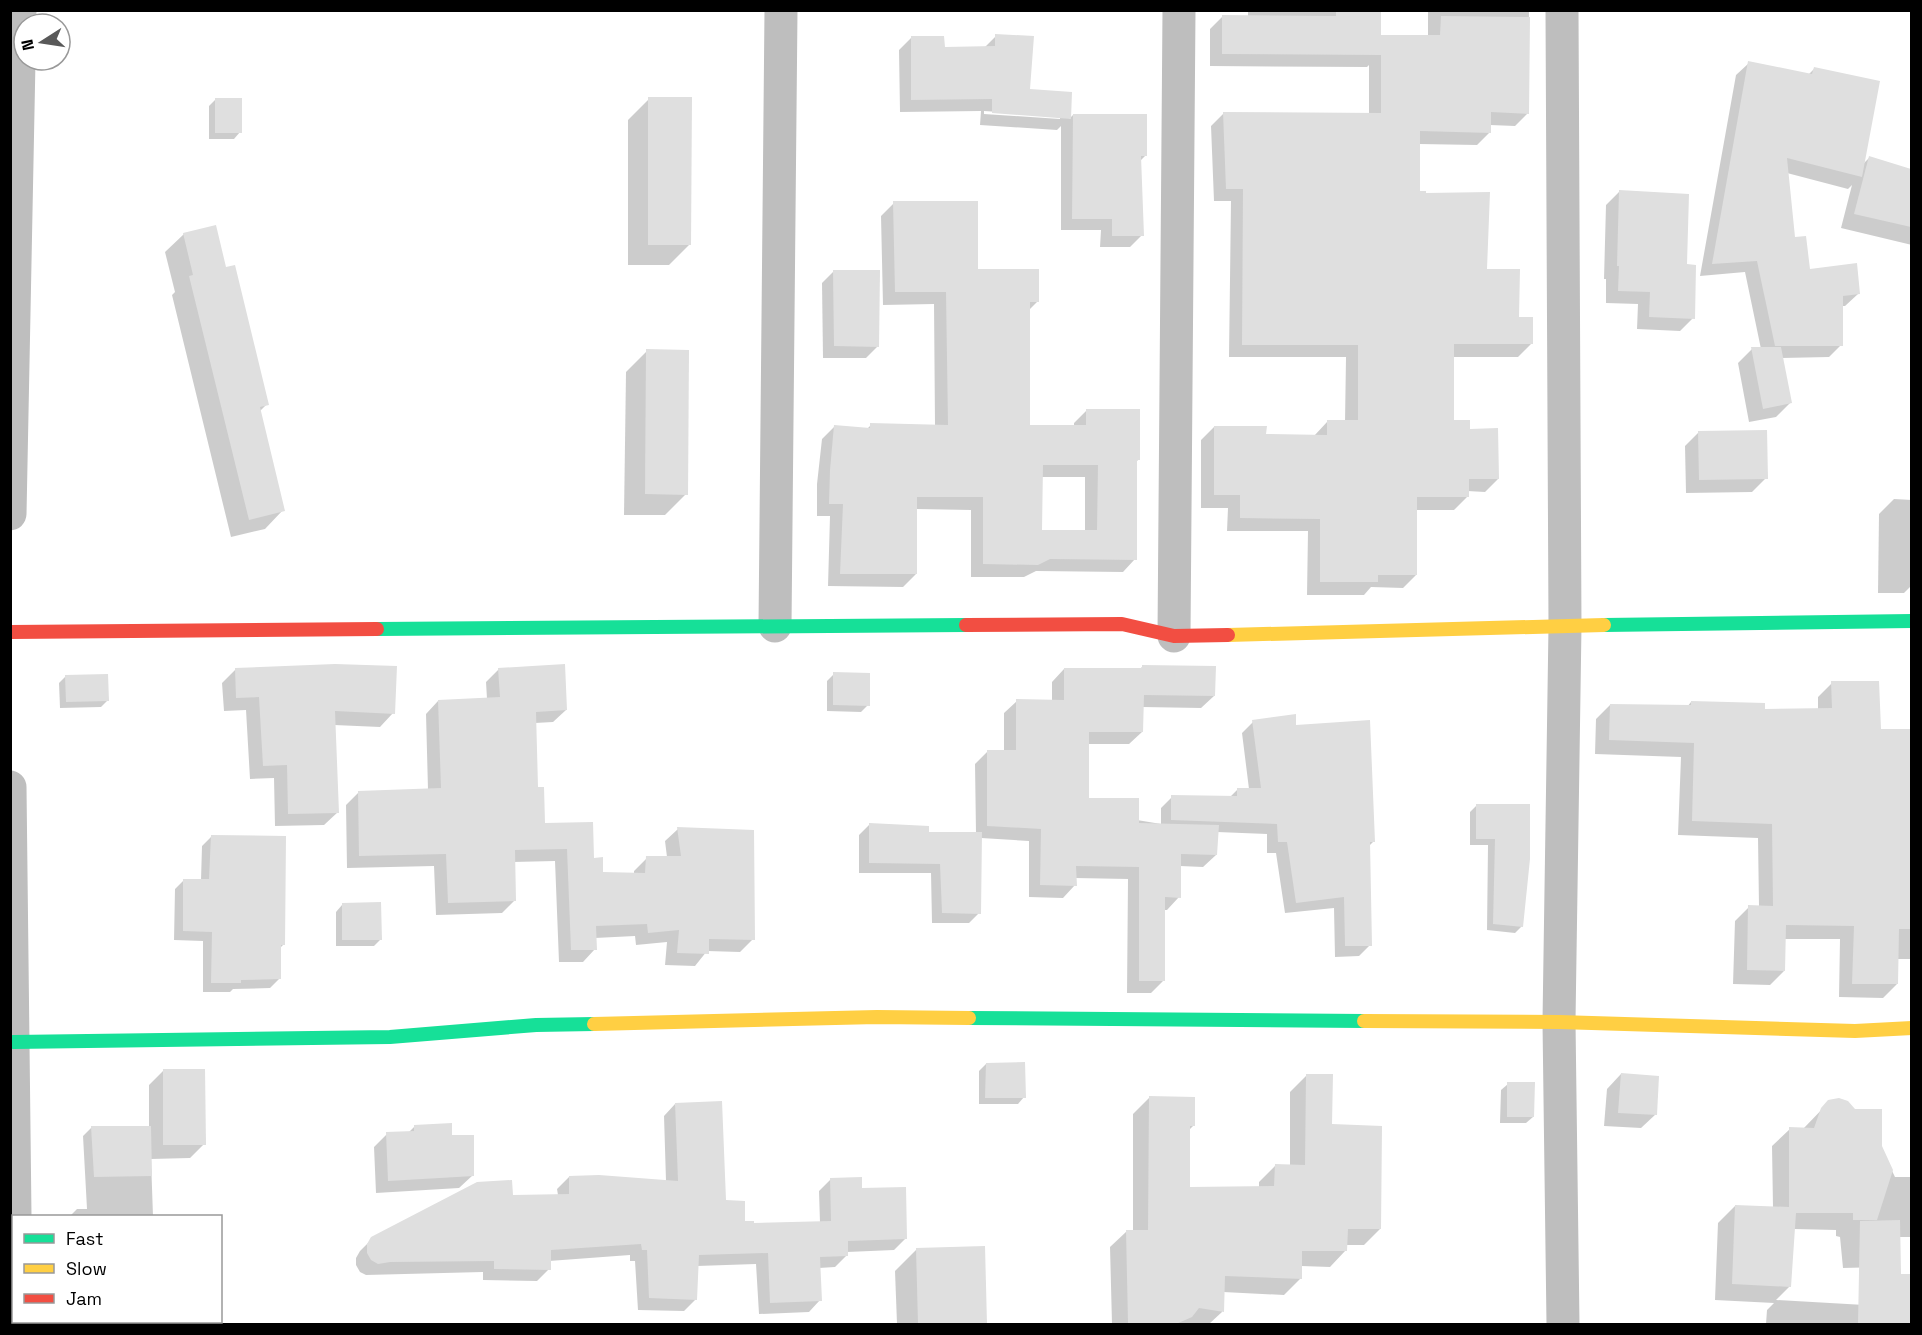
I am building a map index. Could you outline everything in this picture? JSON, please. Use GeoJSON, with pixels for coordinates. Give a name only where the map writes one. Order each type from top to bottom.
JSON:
{"type":"FeatureCollection","features":[{"type":"Feature","properties":{"kind":"street"},"geometry":{"type":"LineString","coordinates":[[10,514],[21,10]]}},
{"type":"Feature","properties":{"kind":"street"},"geometry":{"type":"LineString","coordinates":[[775,626],[781,10]]}},
{"type":"Feature","properties":{"kind":"street"},"geometry":{"type":"LineString","coordinates":[[1174,636],[1179,10]]}},
{"type":"Feature","properties":{"kind":"street"},"geometry":{"type":"LineString","coordinates":[[1562,10],[1566,626],[1559,1022],[1563,1324]]}},
{"type":"Feature","properties":{"kind":"street"},"geometry":{"type":"LineString","coordinates":[[10,632],[1122,624],[1174,636],[1566,626],[1911,621]]}},
{"type":"Feature","properties":{"kind":"street"},"geometry":{"type":"LineString","coordinates":[[10,787],[15,1215]]}},
{"type":"Feature","properties":{"kind":"street"},"geometry":{"type":"LineString","coordinates":[[13,1042],[390,1037],[536,1025],[877,1017],[1559,1022],[1855,1031],[1911,1028]]}},
{"type":"Feature","properties":{"kind":"building"},"geometry":{"type":"Polygon","coordinates":[[[1336,10],[1381,10],[1381,55],[1222,54],[1222,15],[1336,16],[1336,10]]]}},
{"type":"Feature","properties":{"kind":"building"},"geometry":{"type":"Polygon","coordinates":[[[1441,16],[1530,17],[1529,114],[1491,112],[1491,133],[1420,131],[1420,191],[1426,191],[1426,193],[1490,192],[1487,269],[1520,269],[1519,317],[1533,317],[1533,344],[1454,344],[1454,420],[1470,420],[1470,429],[1498,428],[1499,479],[1469,479],[1469,497],[1417,497],[1417,575],[1378,575],[1378,582],[1320,582],[1320,519],[1240,518],[1240,495],[1214,495],[1214,426],[1267,426],[1266,434],[1327,435],[1327,420],[1358,420],[1358,345],[1242,345],[1243,189],[1226,189],[1223,112],[1381,113],[1381,35],[1440,35],[1441,16]]]}},
{"type":"Feature","properties":{"kind":"building"},"geometry":{"type":"Polygon","coordinates":[[[995,34],[1034,36],[1030,89],[1072,92],[1071,119],[992,113],[992,99],[911,100],[911,36],[944,36],[945,47],[995,46],[995,34]]]}},
{"type":"Feature","properties":{"kind":"building"},"geometry":{"type":"Polygon","coordinates":[[[1748,61],[1812,74],[1814,67],[1880,81],[1862,177],[1787,158],[1795,237],[1806,236],[1810,269],[1857,263],[1860,294],[1843,296],[1843,346],[1775,346],[1757,261],[1712,264],[1748,61]]]}},
{"type":"Feature","properties":{"kind":"building"},"geometry":{"type":"Polygon","coordinates":[[[648,97],[692,97],[691,245],[648,245],[648,97]]]}},
{"type":"Feature","properties":{"kind":"building"},"geometry":{"type":"Polygon","coordinates":[[[215,98],[242,98],[242,133],[215,133],[215,98]]]}},
{"type":"Feature","properties":{"kind":"building"},"geometry":{"type":"Polygon","coordinates":[[[1073,114],[1147,114],[1147,156],[1141,156],[1144,236],[1112,236],[1112,219],[1072,219],[1073,114]]]}},
{"type":"Feature","properties":{"kind":"building"},"geometry":{"type":"Polygon","coordinates":[[[1869,156],[1911,169],[1911,227],[1854,214],[1869,156]]]}},
{"type":"Feature","properties":{"kind":"building"},"geometry":{"type":"Polygon","coordinates":[[[1619,190],[1689,194],[1687,264],[1696,265],[1695,319],[1649,317],[1650,292],[1618,291],[1619,190]]]}},
{"type":"Feature","properties":{"kind":"building"},"geometry":{"type":"Polygon","coordinates":[[[893,201],[978,201],[978,269],[1039,269],[1039,302],[1030,302],[1030,425],[1086,425],[1086,409],[1140,409],[1140,460],[1137,460],[1137,560],[1050,559],[1038,565],[983,564],[983,497],[917,497],[917,574],[840,574],[843,504],[829,504],[834,425],[870,428],[870,423],[948,425],[946,292],[895,292],[893,201]],[[1043,465],[1042,530],[1097,530],[1098,465],[1043,465]]]}},
{"type":"Feature","properties":{"kind":"building"},"geometry":{"type":"Polygon","coordinates":[[[216,225],[226,267],[235,265],[269,405],[260,407],[285,511],[249,520],[189,276],[193,275],[183,233],[216,225]]]}},
{"type":"Feature","properties":{"kind":"building"},"geometry":{"type":"Polygon","coordinates":[[[833,270],[880,270],[879,347],[834,346],[833,270]]]}},
{"type":"Feature","properties":{"kind":"building"},"geometry":{"type":"Polygon","coordinates":[[[1751,347],[1781,347],[1792,403],[1763,409],[1751,347]]]}},
{"type":"Feature","properties":{"kind":"building"},"geometry":{"type":"Polygon","coordinates":[[[646,349],[689,350],[688,495],[645,494],[646,349]]]}},
{"type":"Feature","properties":{"kind":"building"},"geometry":{"type":"Polygon","coordinates":[[[1767,430],[1768,479],[1699,480],[1698,431],[1767,430]]]}},
{"type":"Feature","properties":{"kind":"building"},"geometry":{"type":"Polygon","coordinates":[[[335,664],[397,666],[395,714],[335,711],[339,813],[288,814],[287,765],[263,766],[259,697],[236,698],[235,668],[335,664]]]}},
{"type":"Feature","properties":{"kind":"building"},"geometry":{"type":"Polygon","coordinates":[[[565,664],[567,710],[536,712],[538,787],[544,787],[545,823],[593,822],[594,858],[603,857],[603,872],[645,873],[646,856],[681,856],[677,827],[754,830],[755,940],[709,939],[709,954],[677,953],[679,930],[648,933],[647,924],[596,926],[597,950],[571,950],[567,849],[515,850],[516,901],[448,903],[446,854],[359,856],[358,791],[441,788],[438,700],[500,697],[498,668],[565,664]]]}},
{"type":"Feature","properties":{"kind":"building"},"geometry":{"type":"Polygon","coordinates":[[[1142,665],[1216,666],[1215,696],[1144,695],[1143,732],[1089,732],[1089,798],[1139,798],[1139,823],[1219,825],[1217,855],[1181,854],[1181,898],[1165,897],[1165,981],[1139,981],[1139,867],[1076,866],[1077,886],[1040,885],[1041,829],[987,826],[987,750],[1016,750],[1016,699],[1064,700],[1064,668],[1142,668],[1142,665]]]}},
{"type":"Feature","properties":{"kind":"building"},"geometry":{"type":"Polygon","coordinates":[[[833,672],[870,673],[870,706],[833,705],[833,672]]]}},
{"type":"Feature","properties":{"kind":"building"},"geometry":{"type":"Polygon","coordinates":[[[108,674],[109,701],[66,702],[65,675],[108,674]]]}},
{"type":"Feature","properties":{"kind":"building"},"geometry":{"type":"Polygon","coordinates":[[[1831,681],[1879,681],[1881,729],[1911,729],[1911,929],[1899,929],[1898,984],[1852,984],[1854,926],[1786,925],[1785,971],[1747,970],[1748,905],[1773,906],[1772,824],[1692,821],[1694,743],[1609,740],[1610,704],[1691,705],[1691,701],[1765,703],[1765,709],[1832,708],[1831,681]]]}},
{"type":"Feature","properties":{"kind":"building"},"geometry":{"type":"Polygon","coordinates":[[[1296,714],[1296,725],[1370,720],[1375,842],[1370,842],[1372,946],[1345,946],[1344,897],[1296,903],[1287,842],[1278,842],[1277,824],[1171,820],[1171,795],[1237,796],[1237,788],[1261,788],[1252,720],[1296,714]]]}},
{"type":"Feature","properties":{"kind":"building"},"geometry":{"type":"Polygon","coordinates":[[[1476,804],[1530,804],[1530,859],[1523,927],[1493,924],[1495,839],[1476,839],[1476,804]]]}},
{"type":"Feature","properties":{"kind":"building"},"geometry":{"type":"Polygon","coordinates":[[[869,823],[929,826],[929,832],[982,832],[981,914],[942,913],[940,864],[869,863],[869,823]]]}},
{"type":"Feature","properties":{"kind":"building"},"geometry":{"type":"Polygon","coordinates":[[[211,835],[286,836],[285,945],[281,945],[281,979],[211,983],[212,932],[183,931],[183,879],[209,879],[211,835]]]}},
{"type":"Feature","properties":{"kind":"building"},"geometry":{"type":"Polygon","coordinates":[[[381,902],[382,940],[342,940],[342,903],[381,902]]]}},
{"type":"Feature","properties":{"kind":"building"},"geometry":{"type":"Polygon","coordinates":[[[1025,1062],[1026,1098],[985,1098],[986,1063],[1025,1062]]]}},
{"type":"Feature","properties":{"kind":"building"},"geometry":{"type":"Polygon","coordinates":[[[163,1069],[205,1069],[206,1145],[163,1145],[163,1069]]]}},
{"type":"Feature","properties":{"kind":"building"},"geometry":{"type":"Polygon","coordinates":[[[1621,1073],[1659,1076],[1657,1115],[1618,1113],[1621,1073]]]}},
{"type":"Feature","properties":{"kind":"building"},"geometry":{"type":"Polygon","coordinates":[[[1306,1074],[1333,1074],[1332,1124],[1382,1126],[1381,1229],[1348,1229],[1347,1251],[1302,1251],[1302,1279],[1225,1276],[1224,1312],[1199,1308],[1192,1317],[1176,1324],[1128,1323],[1126,1230],[1148,1230],[1149,1096],[1195,1097],[1195,1126],[1190,1126],[1190,1187],[1274,1186],[1275,1164],[1305,1165],[1306,1074]]]}},
{"type":"Feature","properties":{"kind":"building"},"geometry":{"type":"Polygon","coordinates":[[[1507,1082],[1535,1082],[1534,1117],[1507,1117],[1507,1082]]]}},
{"type":"Feature","properties":{"kind":"building"},"geometry":{"type":"Polygon","coordinates":[[[1839,1098],[1848,1101],[1855,1109],[1882,1109],[1882,1146],[1893,1170],[1877,1220],[1853,1220],[1853,1213],[1796,1213],[1791,1287],[1732,1284],[1735,1205],[1789,1207],[1789,1127],[1814,1128],[1821,1108],[1828,1100],[1839,1098]]]}},
{"type":"Feature","properties":{"kind":"building"},"geometry":{"type":"Polygon","coordinates":[[[722,1101],[726,1200],[745,1201],[745,1221],[754,1221],[754,1223],[831,1221],[830,1178],[862,1177],[862,1188],[906,1187],[907,1239],[848,1241],[848,1256],[820,1257],[822,1301],[770,1303],[768,1253],[699,1255],[697,1300],[649,1298],[647,1250],[642,1250],[641,1244],[551,1250],[551,1270],[494,1269],[494,1261],[378,1264],[371,1260],[367,1253],[367,1244],[371,1237],[477,1182],[512,1180],[513,1195],[569,1194],[569,1176],[599,1175],[678,1181],[675,1103],[722,1101]]]}},
{"type":"Feature","properties":{"kind":"building"},"geometry":{"type":"Polygon","coordinates":[[[452,1123],[452,1135],[474,1135],[474,1176],[388,1181],[386,1132],[414,1131],[414,1125],[452,1123]]]}},
{"type":"Feature","properties":{"kind":"building"},"geometry":{"type":"Polygon","coordinates":[[[91,1126],[151,1126],[152,1176],[94,1177],[91,1126]]]}},
{"type":"Feature","properties":{"kind":"building"},"geometry":{"type":"Polygon","coordinates":[[[1900,1220],[1901,1274],[1911,1274],[1911,1324],[1858,1324],[1860,1221],[1900,1220]]]}},
{"type":"Feature","properties":{"kind":"building"},"geometry":{"type":"Polygon","coordinates":[[[985,1246],[987,1324],[918,1324],[916,1248],[985,1246]]]}},
{"type":"Feature","properties":{"kind":"traffic: fast"},"geometry":{"type":"LineString","coordinates":[[1604,625],[1912,621]]}},
{"type":"Feature","properties":{"kind":"traffic: fast"},"geometry":{"type":"LineString","coordinates":[[377,629],[966,625]]}},
{"type":"Feature","properties":{"kind":"traffic: fast"},"geometry":{"type":"LineString","coordinates":[[969,1018],[1364,1021]]}},
{"type":"Feature","properties":{"kind":"traffic: fast"},"geometry":{"type":"LineString","coordinates":[[13,1042],[390,1037],[536,1025],[594,1024]]}},
{"type":"Feature","properties":{"kind":"traffic: slow"},"geometry":{"type":"LineString","coordinates":[[1228,635],[1604,625]]}},
{"type":"Feature","properties":{"kind":"traffic: slow"},"geometry":{"type":"LineString","coordinates":[[594,1024],[877,1017],[969,1018]]}},
{"type":"Feature","properties":{"kind":"traffic: slow"},"geometry":{"type":"LineString","coordinates":[[1364,1021],[1559,1022],[1855,1031],[1912,1028]]}},
{"type":"Feature","properties":{"kind":"traffic: jam"},"geometry":{"type":"LineString","coordinates":[[966,625],[1122,624],[1174,636],[1228,635]]}},
{"type":"Feature","properties":{"kind":"traffic: jam"},"geometry":{"type":"LineString","coordinates":[[10,632],[377,629]]}}]}
